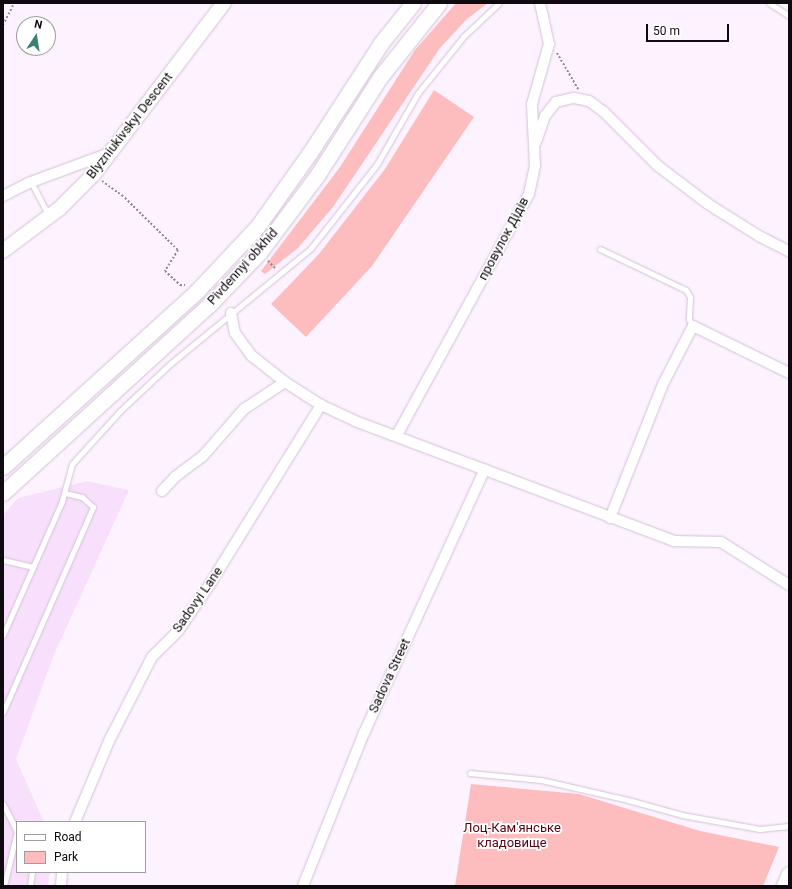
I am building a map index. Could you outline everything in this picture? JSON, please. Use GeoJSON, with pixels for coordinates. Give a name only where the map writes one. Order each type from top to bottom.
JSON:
{"type":"FeatureCollection","features":[{"type":"Feature","properties":{"kind":"main road","name":"Pivdennyi obkhid"},"geometry":{"type":"LineString","coordinates":[[3,467],[196,292],[257,227],[309,154],[381,43],[413,3]]}},
{"type":"Feature","properties":{"kind":"main road","name":"Pivdennyi obkhid"},"geometry":{"type":"LineString","coordinates":[[3,493],[209,305],[259,253],[318,174],[381,76],[439,3]]}},
{"type":"Feature","properties":{"kind":"street","name":"Blyzniukivskyi Descent"},"geometry":{"type":"LineString","coordinates":[[3,251],[49,218],[94,174],[114,151],[224,3]]}},
{"type":"Feature","properties":{"kind":"street","name":"провулок Дідів"},"geometry":{"type":"LineString","coordinates":[[397,435],[528,194],[535,166],[536,142],[531,123],[532,104],[549,44],[540,3]]}},
{"type":"Feature","properties":{"kind":"street"},"geometry":{"type":"LineString","coordinates":[[536,142],[544,116],[556,102],[574,98],[589,101],[603,112],[658,166],[708,204],[789,251]]}},
{"type":"Feature","properties":{"kind":"street"},"geometry":{"type":"LineString","coordinates":[[3,196],[31,182],[114,151]]}},
{"type":"Feature","properties":{"kind":"street"},"geometry":{"type":"LineString","coordinates":[[231,313],[235,333],[252,356],[285,382],[321,405],[610,518],[674,541],[721,542],[789,585]]}},
{"type":"Feature","properties":{"kind":"street"},"geometry":{"type":"LineString","coordinates":[[610,518],[663,384],[693,326],[789,373]]}},
{"type":"Feature","properties":{"kind":"street"},"geometry":{"type":"LineString","coordinates":[[162,491],[175,478],[202,457],[244,409],[285,382]]}},
{"type":"Feature","properties":{"kind":"street","name":"Sadovyi Lane"},"geometry":{"type":"LineString","coordinates":[[75,821],[109,741],[152,657],[179,630],[210,584],[321,405]]}},
{"type":"Feature","properties":{"kind":"street","name":"Sadova Street"},"geometry":{"type":"LineString","coordinates":[[303,886],[364,733],[485,469]]}},
{"type":"Feature","properties":{"kind":"street"},"geometry":{"type":"LineString","coordinates":[[61,886],[62,873]]}},
{"type":"Feature","properties":{"kind":"street"},"geometry":{"type":"LineString","coordinates":[[784,886],[789,874]]}},
{"type":"Feature","properties":{"kind":"lane"},"geometry":{"type":"LineString","coordinates":[[3,635],[34,567],[64,493],[72,464],[121,410],[231,313],[311,248],[377,164],[418,93],[464,36],[499,3]]}},
{"type":"Feature","properties":{"kind":"lane"},"geometry":{"type":"LineString","coordinates":[[769,3],[789,16]]}},
{"type":"Feature","properties":{"kind":"lane"},"geometry":{"type":"LineString","coordinates":[[31,182],[49,218]]}},
{"type":"Feature","properties":{"kind":"lane"},"geometry":{"type":"LineString","coordinates":[[600,249],[686,290],[690,297],[689,320],[693,326]]}},
{"type":"Feature","properties":{"kind":"lane"},"geometry":{"type":"LineString","coordinates":[[3,712],[93,507],[82,497],[64,493]]}},
{"type":"Feature","properties":{"kind":"lane"},"geometry":{"type":"LineString","coordinates":[[3,560],[34,567]]}},
{"type":"Feature","properties":{"kind":"lane"},"geometry":{"type":"LineString","coordinates":[[470,773],[542,780],[628,800],[682,815],[760,830],[789,826]]}},
{"type":"Feature","properties":{"kind":"lane"},"geometry":{"type":"LineString","coordinates":[[3,804],[16,829]]}},
{"type":"Feature","properties":{"kind":"lane"},"geometry":{"type":"LineString","coordinates":[[4,886],[16,835]]}},
{"type":"Feature","properties":{"kind":"lane"},"geometry":{"type":"LineString","coordinates":[[30,886],[32,873]]}},
{"type":"Feature","properties":{"kind":"path"},"geometry":{"type":"LineString","coordinates":[[3,25],[14,3]]}},
{"type":"Feature","properties":{"kind":"path"},"geometry":{"type":"LineString","coordinates":[[549,44],[573,77],[582,100]]}},
{"type":"Feature","properties":{"kind":"path"},"geometry":{"type":"LineString","coordinates":[[94,174],[125,198],[178,250],[165,271],[180,285]]}},
{"type":"Feature","properties":{"kind":"path"},"geometry":{"type":"LineString","coordinates":[[266,260],[280,273]]}},
{"type":"Feature","properties":{"kind":"shaded area"},"geometry":{"type":"Polygon","coordinates":[[[87,481],[129,490],[53,657],[16,759],[44,821],[16,821],[16,873],[50,873],[48,886],[3,886],[3,515],[18,498],[87,481]]]}},
{"type":"Feature","properties":{"kind":"green space"},"geometry":{"type":"Polygon","coordinates":[[[456,3],[488,3],[467,19],[440,48],[333,207],[298,248],[265,274],[261,271],[340,167],[415,50],[456,3]]]}},
{"type":"Feature","properties":{"kind":"green space"},"geometry":{"type":"Polygon","coordinates":[[[434,90],[474,117],[372,266],[306,337],[271,304],[319,254],[385,169],[434,90]]]}},
{"type":"Feature","properties":{"kind":"green space","name":"Лоц-Кам'янcьке кладовище"},"geometry":{"type":"Polygon","coordinates":[[[471,784],[579,794],[700,831],[779,847],[763,886],[455,886],[471,784]]]}}]}
